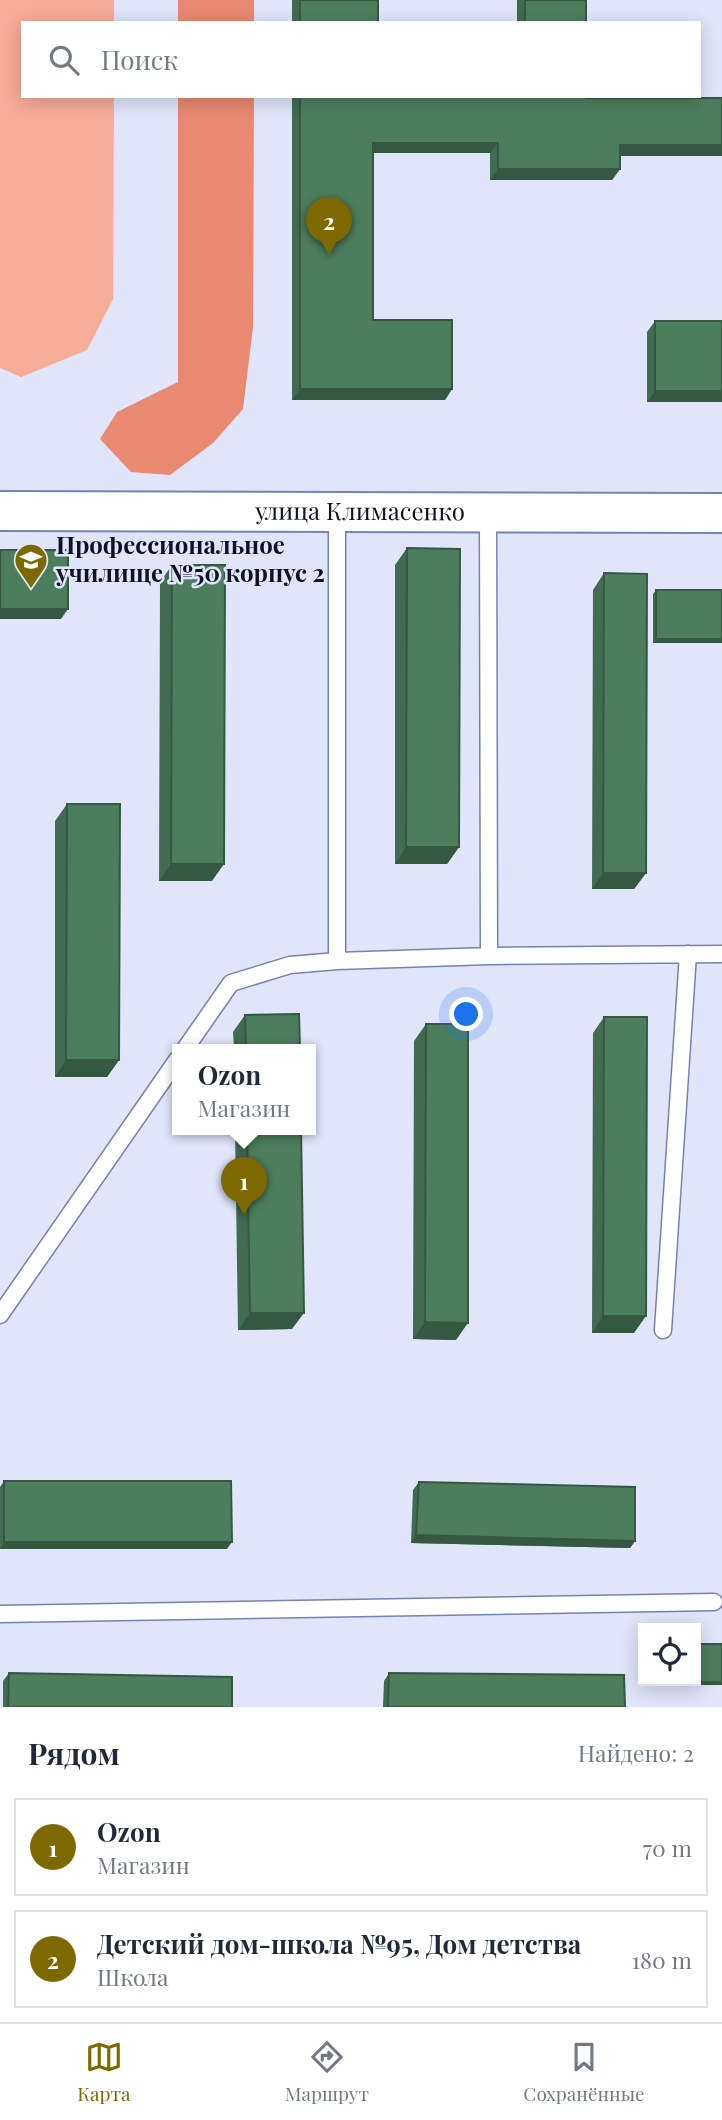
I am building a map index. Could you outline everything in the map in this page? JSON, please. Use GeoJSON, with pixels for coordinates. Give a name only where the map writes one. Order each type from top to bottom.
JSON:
{"type":"FeatureCollection","features":[{"type":"Feature","properties":{"kind":"street","name":"улица Климасенко"},"geometry":{"type":"LineString","coordinates":[[0,511],[722,513]]}},
{"type":"Feature","properties":{"kind":"lane"},"geometry":{"type":"LineString","coordinates":[[488,511],[489,956]]}},
{"type":"Feature","properties":{"kind":"lane"},"geometry":{"type":"LineString","coordinates":[[337,961],[338,513]]}},
{"type":"Feature","properties":{"kind":"lane"},"geometry":{"type":"LineString","coordinates":[[663,1330],[688,954]]}},
{"type":"Feature","properties":{"kind":"lane"},"geometry":{"type":"LineString","coordinates":[[188,1044],[231,983],[290,965],[489,956],[722,954]]}},
{"type":"Feature","properties":{"kind":"lane"},"geometry":{"type":"LineString","coordinates":[[0,1315],[172,1067]]}},
{"type":"Feature","properties":{"kind":"lane"},"geometry":{"type":"LineString","coordinates":[[0,1614],[714,1602]]}},
{"type":"Feature","properties":{"kind":"shaded area"},"geometry":{"type":"Polygon","coordinates":[[[0,0],[114,0],[114,21],[21,21],[21,98],[114,98],[113,299],[87,350],[21,377],[0,368],[0,0]]]}},
{"type":"Feature","properties":{"kind":"shaded area"},"geometry":{"type":"Polygon","coordinates":[[[178,0],[254,0],[254,21],[178,21],[178,0]]]}},
{"type":"Feature","properties":{"kind":"shaded area"},"geometry":{"type":"Polygon","coordinates":[[[178,98],[254,98],[253,327],[243,409],[213,443],[170,475],[131,472],[100,439],[117,412],[178,382],[178,98]]]}},
{"type":"Feature","properties":{"kind":"building"},"geometry":{"type":"Polygon","coordinates":[[[300,0],[378,0],[378,21],[300,21],[300,0]]]}},
{"type":"Feature","properties":{"kind":"building"},"geometry":{"type":"Polygon","coordinates":[[[525,0],[586,0],[586,21],[525,21],[525,0]]]}},
{"type":"Feature","properties":{"kind":"building"},"geometry":{"type":"Polygon","coordinates":[[[300,98],[722,98],[722,145],[620,145],[620,169],[498,169],[498,143],[373,143],[373,320],[452,320],[452,389],[300,389],[300,98]]]}},
{"type":"Feature","properties":{"kind":"building"},"geometry":{"type":"Polygon","coordinates":[[[655,321],[722,321],[722,391],[655,391],[655,321]]]}},
{"type":"Feature","properties":{"kind":"building"},"geometry":{"type":"Polygon","coordinates":[[[407,548],[460,549],[459,847],[406,847],[407,548]]]}},
{"type":"Feature","properties":{"kind":"building","name":"Профессиональное училище №50 корпус 2"},"geometry":{"type":"Polygon","coordinates":[[[0,550],[68,550],[68,609],[0,609],[0,550]]]}},
{"type":"Feature","properties":{"kind":"building"},"geometry":{"type":"Polygon","coordinates":[[[172,565],[225,565],[224,864],[171,864],[172,565]]]}},
{"type":"Feature","properties":{"kind":"building"},"geometry":{"type":"Polygon","coordinates":[[[604,573],[647,574],[646,873],[603,873],[604,573]]]}},
{"type":"Feature","properties":{"kind":"building"},"geometry":{"type":"Polygon","coordinates":[[[656,590],[722,590],[722,639],[656,639],[656,590]]]}},
{"type":"Feature","properties":{"kind":"building"},"geometry":{"type":"Polygon","coordinates":[[[67,804],[120,804],[119,1060],[66,1060],[67,804]]]}},
{"type":"Feature","properties":{"kind":"building"},"geometry":{"type":"Polygon","coordinates":[[[299,1014],[300,1044],[246,1044],[245,1015],[299,1014]]]}},
{"type":"Feature","properties":{"kind":"building"},"geometry":{"type":"Polygon","coordinates":[[[604,1017],[647,1017],[646,1316],[603,1316],[604,1017]]]}},
{"type":"Feature","properties":{"kind":"building"},"geometry":{"type":"Polygon","coordinates":[[[426,1024],[468,1024],[468,1323],[425,1322],[426,1024]]]}},
{"type":"Feature","properties":{"kind":"building"},"geometry":{"type":"Polygon","coordinates":[[[247,1135],[301,1135],[304,1313],[250,1313],[247,1135]]]}},
{"type":"Feature","properties":{"kind":"building"},"geometry":{"type":"Polygon","coordinates":[[[4,1481],[231,1481],[232,1542],[4,1542],[4,1481]]]}},
{"type":"Feature","properties":{"kind":"building"},"geometry":{"type":"Polygon","coordinates":[[[419,1482],[635,1487],[635,1541],[416,1535],[419,1482]]]}},
{"type":"Feature","properties":{"kind":"building"},"geometry":{"type":"Polygon","coordinates":[[[701,1644],[722,1644],[722,1682],[701,1682],[701,1644]]]}},
{"type":"Feature","properties":{"kind":"building"},"geometry":{"type":"Polygon","coordinates":[[[9,1673],[232,1677],[232,1707],[8,1707],[9,1673]]]}},
{"type":"Feature","properties":{"kind":"building"},"geometry":{"type":"Polygon","coordinates":[[[389,1673],[624,1675],[625,1707],[388,1707],[389,1673]]]}},
{"type":"Feature","properties":{"kind":"place","name":"Детский дом-школа №95, Дом детства"},"geometry":{"type":"Point","coordinates":[329,255]}},
{"type":"Feature","properties":{"kind":"place","name":"Профессиональное училище №50 корпус 2"},"geometry":{"type":"Point","coordinates":[31,590]}},
{"type":"Feature","properties":{"kind":"place","name":"Ozon"},"geometry":{"type":"Point","coordinates":[244,1215]}}]}
